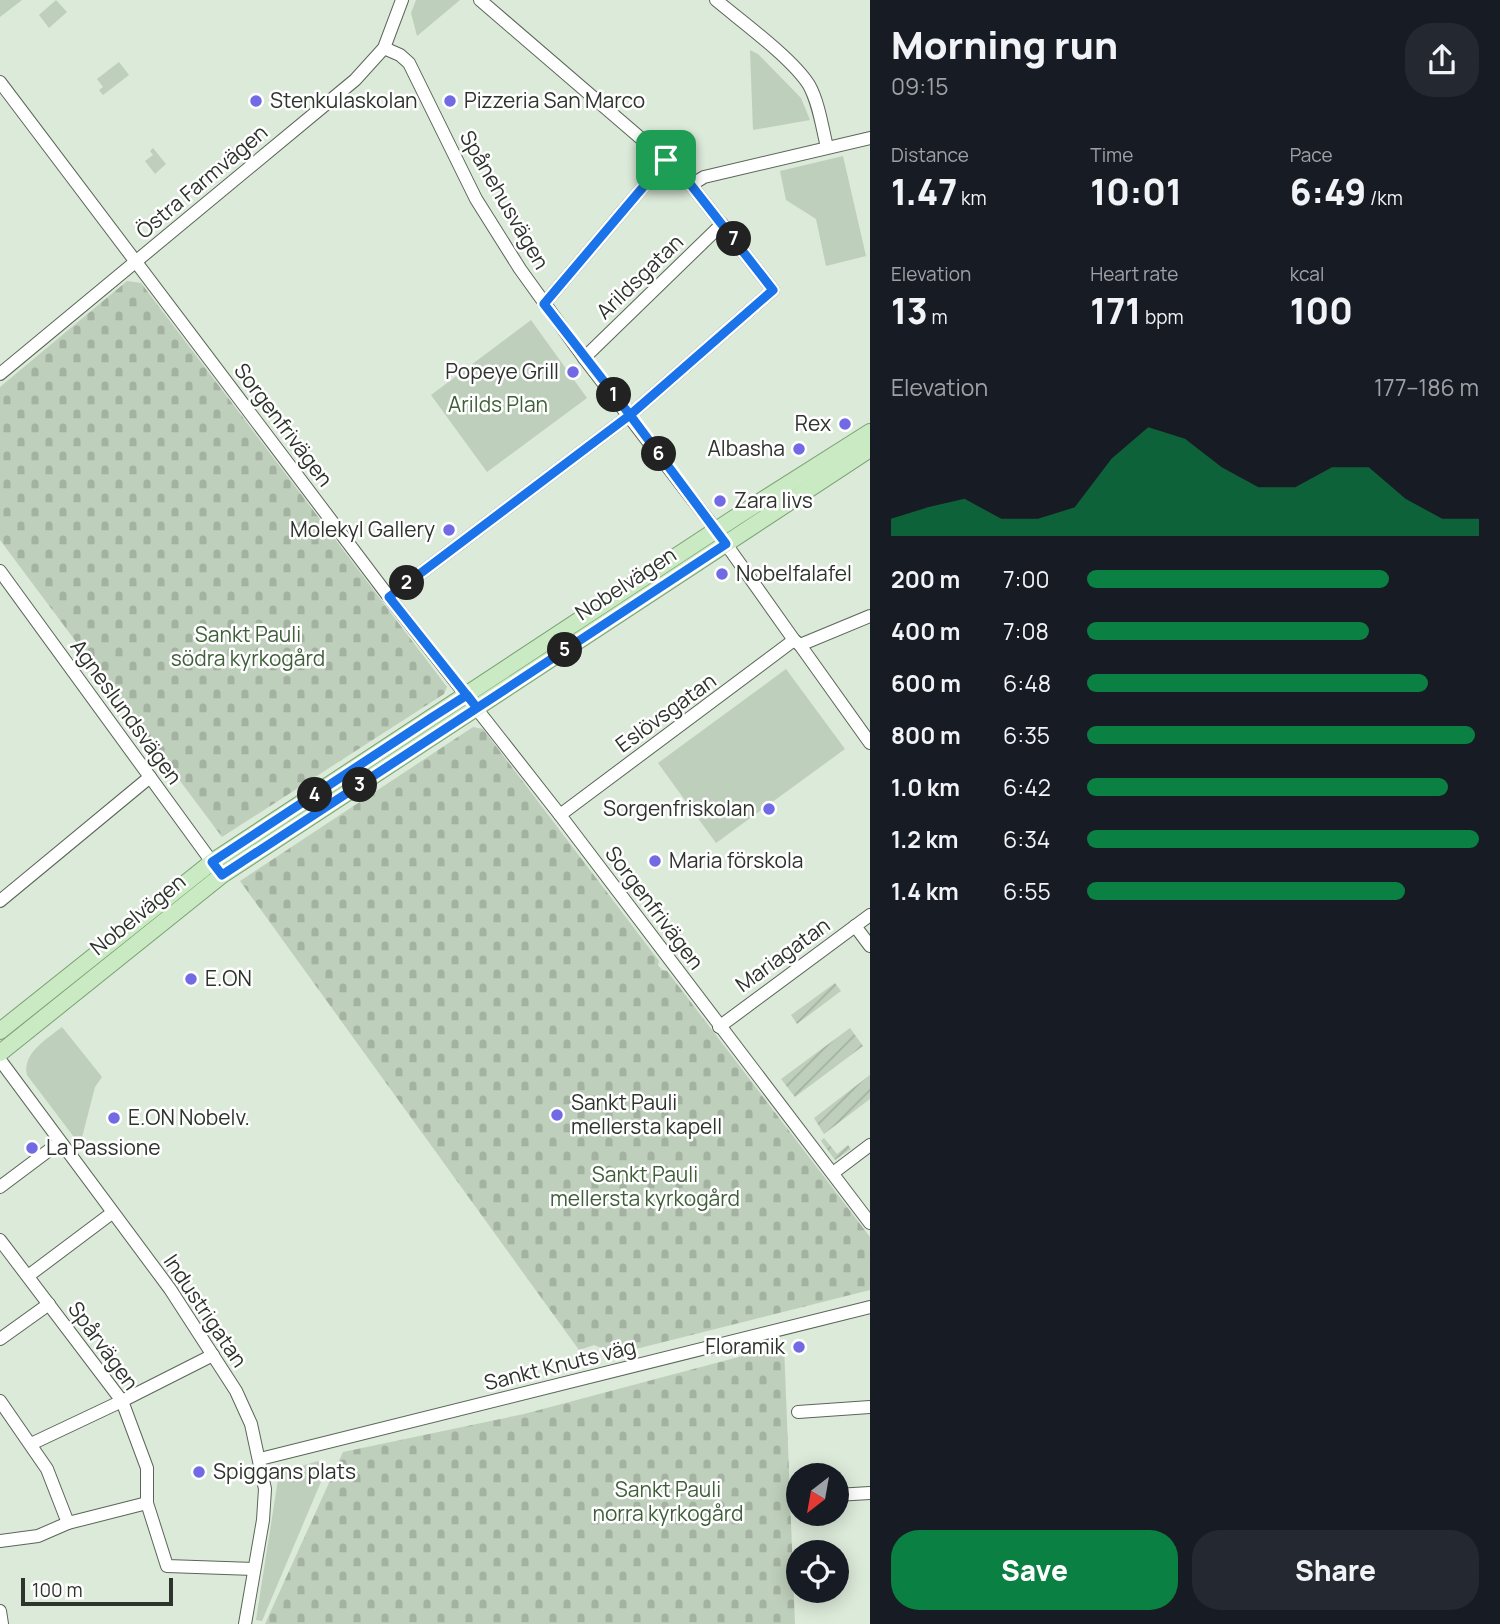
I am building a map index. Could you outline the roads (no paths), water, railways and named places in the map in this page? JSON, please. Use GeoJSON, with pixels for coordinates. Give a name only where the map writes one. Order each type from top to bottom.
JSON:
{"type":"FeatureCollection","features":[{"type":"Feature","properties":{"kind":"main road","name":"Nobelvägen"},"geometry":{"type":"LineString","coordinates":[[0,1031],[217,869],[472,701],[716,530],[870,432]]}},
{"type":"Feature","properties":{"kind":"main road","name":"Nobelvägen"},"geometry":{"type":"LineString","coordinates":[[472,701],[726,544],[870,449]]}},
{"type":"Feature","properties":{"kind":"main road","name":"Nobelvägen"},"geometry":{"type":"LineString","coordinates":[[0,1053],[217,869]]}},
{"type":"Feature","properties":{"kind":"street","name":"Östra Farmvägen"},"geometry":{"type":"LineString","coordinates":[[0,374],[355,80],[384,48],[402,0]]}},
{"type":"Feature","properties":{"kind":"street"},"geometry":{"type":"LineString","coordinates":[[389,597],[630,415],[773,290],[691,185],[666,160],[480,0]]}},
{"type":"Feature","properties":{"kind":"street"},"geometry":{"type":"LineString","coordinates":[[716,0],[794,67],[807,82],[827,148]]}},
{"type":"Feature","properties":{"kind":"street","name":"Spånehusvägen"},"geometry":{"type":"LineString","coordinates":[[384,48],[400,55],[409,63],[476,199],[544,304],[716,530],[870,743]]}},
{"type":"Feature","properties":{"kind":"street","name":"Sorgenfrivägen"},"geometry":{"type":"LineString","coordinates":[[0,82],[389,597],[560,815],[719,1027],[868,1216]]}},
{"type":"Feature","properties":{"kind":"street"},"geometry":{"type":"LineString","coordinates":[[691,185],[704,177],[870,138]]}},
{"type":"Feature","properties":{"kind":"street"},"geometry":{"type":"LineString","coordinates":[[544,304],[666,160]]}},
{"type":"Feature","properties":{"kind":"street","name":"Arildsgatan"},"geometry":{"type":"LineString","coordinates":[[584,358],[722,224]]}},
{"type":"Feature","properties":{"kind":"street","name":"Agneslundsvägen"},"geometry":{"type":"LineString","coordinates":[[0,571],[217,869]]}},
{"type":"Feature","properties":{"kind":"street","name":"Eslövsgatan"},"geometry":{"type":"LineString","coordinates":[[560,815],[797,643],[870,616]]}},
{"type":"Feature","properties":{"kind":"street"},"geometry":{"type":"LineString","coordinates":[[0,901],[150,777]]}},
{"type":"Feature","properties":{"kind":"street","name":"Mariagatan"},"geometry":{"type":"LineString","coordinates":[[719,1027],[870,915]]}},
{"type":"Feature","properties":{"kind":"street"},"geometry":{"type":"LineString","coordinates":[[855,926],[870,946]]}},
{"type":"Feature","properties":{"kind":"street","name":"Industrigatan"},"geometry":{"type":"LineString","coordinates":[[0,1060],[170,1289],[236,1391],[251,1424],[265,1489],[263,1520],[245,1624]]}},
{"type":"Feature","properties":{"kind":"street"},"geometry":{"type":"LineString","coordinates":[[0,1187],[60,1142]]}},
{"type":"Feature","properties":{"kind":"street"},"geometry":{"type":"LineString","coordinates":[[833,1173],[870,1145]]}},
{"type":"Feature","properties":{"kind":"street"},"geometry":{"type":"LineString","coordinates":[[28,1276],[112,1213]]}},
{"type":"Feature","properties":{"kind":"street","name":"Spårvägen"},"geometry":{"type":"LineString","coordinates":[[0,1240],[122,1401],[147,1468],[148,1503],[167,1566],[254,1569]]}},
{"type":"Feature","properties":{"kind":"street"},"geometry":{"type":"LineString","coordinates":[[0,1339],[49,1304]]}},
{"type":"Feature","properties":{"kind":"street","name":"Sankt Knuts väg"},"geometry":{"type":"LineString","coordinates":[[260,1459],[870,1307]]}},
{"type":"Feature","properties":{"kind":"street"},"geometry":{"type":"LineString","coordinates":[[31,1444],[213,1355]]}},
{"type":"Feature","properties":{"kind":"street"},"geometry":{"type":"LineString","coordinates":[[0,1401],[47,1469],[68,1523]]}},
{"type":"Feature","properties":{"kind":"street"},"geometry":{"type":"LineString","coordinates":[[798,1412],[870,1406]]}},
{"type":"Feature","properties":{"kind":"street"},"geometry":{"type":"LineString","coordinates":[[849,1494],[870,1493]]}},
{"type":"Feature","properties":{"kind":"street"},"geometry":{"type":"LineString","coordinates":[[0,1541],[38,1536],[68,1523],[148,1503]]}},
{"type":"Feature","properties":{"kind":"street"},"geometry":{"type":"LineString","coordinates":[[0,1611],[2,1624]]}},
{"type":"Feature","properties":{"kind":"place","name":"Stenkulaskolan"},"geometry":{"type":"Point","coordinates":[256,101]}},
{"type":"Feature","properties":{"kind":"place","name":"Pizzeria San Marco"},"geometry":{"type":"Point","coordinates":[450,101]}},
{"type":"Feature","properties":{"kind":"place","name":"Popeye Grill"},"geometry":{"type":"Point","coordinates":[573,372]}},
{"type":"Feature","properties":{"kind":"place","name":"Rex"},"geometry":{"type":"Point","coordinates":[845,424]}},
{"type":"Feature","properties":{"kind":"place","name":"Albasha"},"geometry":{"type":"Point","coordinates":[799,449]}},
{"type":"Feature","properties":{"kind":"place","name":"Zara livs"},"geometry":{"type":"Point","coordinates":[720,501]}},
{"type":"Feature","properties":{"kind":"place","name":"Molekyl Gallery"},"geometry":{"type":"Point","coordinates":[449,530]}},
{"type":"Feature","properties":{"kind":"place","name":"Nobelfalafel"},"geometry":{"type":"Point","coordinates":[722,574]}},
{"type":"Feature","properties":{"kind":"place","name":"Sorgenfriskolan"},"geometry":{"type":"Point","coordinates":[769,809]}},
{"type":"Feature","properties":{"kind":"place","name":"Maria förskola"},"geometry":{"type":"Point","coordinates":[655,861]}},
{"type":"Feature","properties":{"kind":"place","name":"E.ON"},"geometry":{"type":"Point","coordinates":[191,979]}},
{"type":"Feature","properties":{"kind":"place","name":"Sankt Pauli mellersta kapell"},"geometry":{"type":"Point","coordinates":[557,1115]}},
{"type":"Feature","properties":{"kind":"place","name":"E.ON Nobelv."},"geometry":{"type":"Point","coordinates":[114,1118]}},
{"type":"Feature","properties":{"kind":"place","name":"La Passione"},"geometry":{"type":"Point","coordinates":[32,1148]}},
{"type":"Feature","properties":{"kind":"place","name":"Floramik"},"geometry":{"type":"Point","coordinates":[799,1347]}},
{"type":"Feature","properties":{"kind":"place","name":"Spiggans plats"},"geometry":{"type":"Point","coordinates":[199,1472]}},
{"type":"Feature","properties":{"kind":"park label","name":"Arilds Plan"},"geometry":{"type":"Point","coordinates":[498,405]}},
{"type":"Feature","properties":{"kind":"park label","name":"Sankt Pauli södra kyrkogård"},"geometry":{"type":"Point","coordinates":[248,647]}},
{"type":"Feature","properties":{"kind":"park label","name":"Sankt Pauli mellersta kyrkogård"},"geometry":{"type":"Point","coordinates":[645,1187]}},
{"type":"Feature","properties":{"kind":"park label","name":"Sankt Pauli norra kyrkogård"},"geometry":{"type":"Point","coordinates":[668,1502]}}]}
